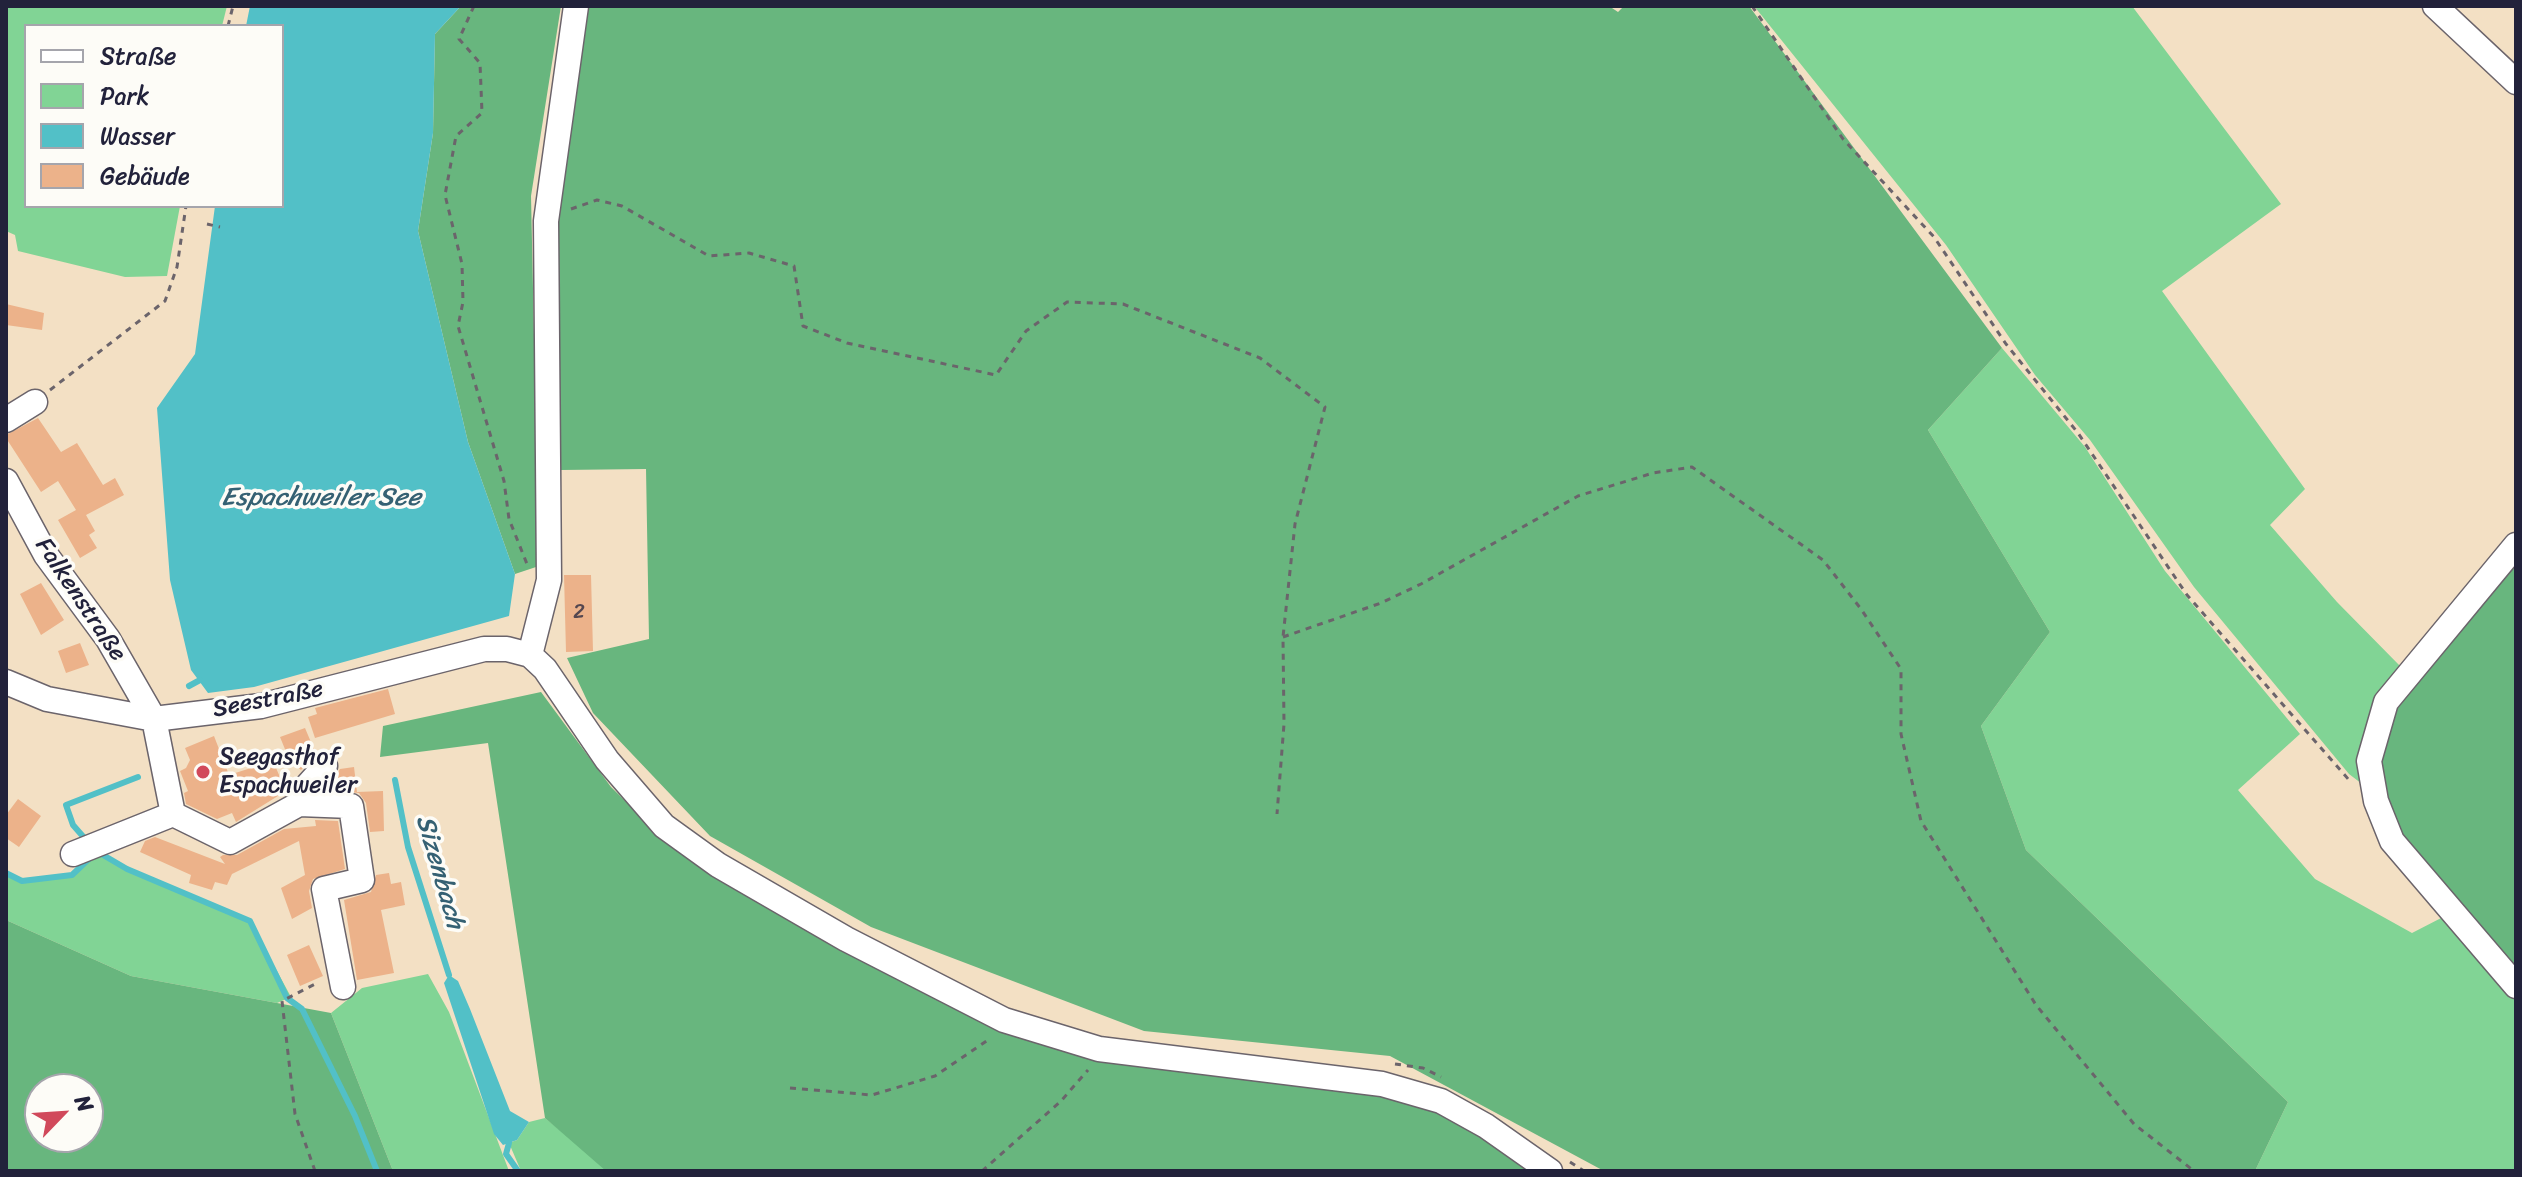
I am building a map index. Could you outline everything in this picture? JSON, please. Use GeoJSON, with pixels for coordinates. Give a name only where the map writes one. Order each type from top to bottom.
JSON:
{"type":"FeatureCollection","features":[{"type":"Feature","properties":{"kind":"street"},"geometry":{"type":"LineString","coordinates":[[576,6],[546,221],[549,580],[530,655],[545,669],[607,760],[664,826],[731,873],[846,939],[1004,1020],[1099,1049],[1397,1088],[1441,1101],[1560,1167]]}},
{"type":"Feature","properties":{"kind":"street"},"geometry":{"type":"LineString","coordinates":[[2435,6],[2516,82]]}},
{"type":"Feature","properties":{"kind":"street"},"geometry":{"type":"LineString","coordinates":[[6,420],[35,402]]}},
{"type":"Feature","properties":{"kind":"street","name":"Falkenstraße"},"geometry":{"type":"LineString","coordinates":[[6,481],[46,555],[108,639],[154,719],[173,814]]}},
{"type":"Feature","properties":{"kind":"street"},"geometry":{"type":"LineString","coordinates":[[2516,545],[2386,702],[2369,761],[2377,803],[2392,841],[2516,986]]}},
{"type":"Feature","properties":{"kind":"street","name":"Seestraße"},"geometry":{"type":"LineString","coordinates":[[6,682],[47,699],[154,719],[261,706],[484,649],[507,649],[530,655]]}},
{"type":"Feature","properties":{"kind":"street"},"geometry":{"type":"LineString","coordinates":[[299,804],[306,787],[325,766]]}},
{"type":"Feature","properties":{"kind":"street"},"geometry":{"type":"LineString","coordinates":[[80,851],[173,814],[230,842],[299,804],[351,806],[362,880],[324,889],[342,979]]}},
{"type":"Feature","properties":{"kind":"path"},"geometry":{"type":"LineString","coordinates":[[474,6],[459,39],[480,63],[482,113],[456,136],[445,195],[462,264],[463,302],[458,326],[504,481],[509,519],[526,563],[549,580]]}},
{"type":"Feature","properties":{"kind":"path"},"geometry":{"type":"LineString","coordinates":[[1752,6],[1843,139],[1934,237],[2006,344],[2078,433],[2187,595],[2355,787],[2377,803]]}},
{"type":"Feature","properties":{"kind":"path"},"geometry":{"type":"LineString","coordinates":[[546,221],[597,200],[622,206],[709,256],[749,253],[794,266],[803,326],[847,343],[996,375],[1026,331],[1067,302],[1123,304],[1260,358],[1325,407],[1295,524],[1283,637],[1284,724],[1277,814]]}},
{"type":"Feature","properties":{"kind":"path"},"geometry":{"type":"LineString","coordinates":[[35,402],[165,301],[177,267],[186,208]]}},
{"type":"Feature","properties":{"kind":"path"},"geometry":{"type":"LineString","coordinates":[[207,224],[220,227]]}},
{"type":"Feature","properties":{"kind":"path"},"geometry":{"type":"LineString","coordinates":[[1283,637],[1381,603],[1421,584],[1578,496],[1653,473],[1692,467],[1823,560],[1861,609],[1901,669],[1901,734],[1921,821],[2036,1005],[2134,1124],[2194,1171]]}},
{"type":"Feature","properties":{"kind":"path"},"geometry":{"type":"LineString","coordinates":[[315,1171],[295,1114],[282,1001],[342,979]]}},
{"type":"Feature","properties":{"kind":"path"},"geometry":{"type":"LineString","coordinates":[[790,1088],[872,1095],[935,1076],[987,1045],[1004,1020]]}},
{"type":"Feature","properties":{"kind":"path"},"geometry":{"type":"LineString","coordinates":[[982,1171],[1061,1101],[1087,1073],[1099,1049]]}},
{"type":"Feature","properties":{"kind":"path"},"geometry":{"type":"LineString","coordinates":[[1387,1062],[1423,1068],[1449,1081]]}},
{"type":"Feature","properties":{"kind":"path"},"geometry":{"type":"LineString","coordinates":[[1560,1167],[1584,1171]]}},
{"type":"Feature","properties":{"kind":"green space"},"geometry":{"type":"Polygon","coordinates":[[[6,6],[227,6],[222,24],[24,24],[24,208],[180,208],[167,276],[125,277],[18,251],[15,235],[6,231],[6,6]]]}},
{"type":"Feature","properties":{"kind":"green space"},"geometry":{"type":"Polygon","coordinates":[[[461,6],[561,6],[531,196],[539,566],[515,574],[468,442],[418,231],[433,133],[435,34],[461,6]]]}},
{"type":"Feature","properties":{"kind":"green space"},"geometry":{"type":"Polygon","coordinates":[[[585,6],[1609,6],[1618,12],[1624,6],[1749,6],[2002,348],[1928,430],[2050,632],[1981,726],[2026,850],[2288,1102],[2255,1171],[1604,1171],[1390,1056],[1144,1031],[871,927],[710,836],[593,713],[567,658],[649,639],[646,469],[561,470],[553,229],[585,6]]]}},
{"type":"Feature","properties":{"kind":"green space"},"geometry":{"type":"Polygon","coordinates":[[[1754,6],[2132,6],[2281,204],[2162,291],[2305,489],[2270,525],[2337,602],[2401,667],[2366,787],[2349,774],[2194,587],[2090,440],[2035,375],[1946,245],[1754,6]]]}},
{"type":"Feature","properties":{"kind":"green space"},"geometry":{"type":"Polygon","coordinates":[[[2002,348],[2085,447],[2165,571],[2300,734],[2238,790],[2315,879],[2412,933],[2445,916],[2516,995],[2516,1171],[2255,1171],[2288,1102],[2026,850],[1981,726],[2050,632],[1928,430],[2002,348]]]}},
{"type":"Feature","properties":{"kind":"green space"},"geometry":{"type":"Polygon","coordinates":[[[2516,555],[2516,972],[2418,861],[2390,817],[2378,745],[2394,704],[2516,555]]]}},
{"type":"Feature","properties":{"kind":"green space"},"geometry":{"type":"Polygon","coordinates":[[[541,692],[611,787],[667,842],[803,925],[972,1018],[1068,1052],[1416,1099],[1491,1139],[1536,1171],[606,1171],[545,1118],[488,743],[380,757],[383,726],[541,692]]]}},
{"type":"Feature","properties":{"kind":"green space"},"geometry":{"type":"Polygon","coordinates":[[[97,851],[127,869],[250,921],[291,997],[277,1003],[131,976],[6,920],[6,873],[22,881],[72,875],[97,851]]]}},
{"type":"Feature","properties":{"kind":"green space"},"geometry":{"type":"Polygon","coordinates":[[[6,920],[131,976],[331,1013],[393,1171],[6,1171],[6,920]]]}},
{"type":"Feature","properties":{"kind":"green space"},"geometry":{"type":"Polygon","coordinates":[[[428,974],[449,1012],[509,1171],[393,1171],[331,1013],[362,988],[428,974]]]}},
{"type":"Feature","properties":{"kind":"green space"},"geometry":{"type":"Polygon","coordinates":[[[545,1118],[602,1164],[606,1171],[521,1171],[509,1143],[517,1140],[529,1122],[545,1118]]]}},
{"type":"Feature","properties":{"kind":"water","name":"Espachweiler See"},"geometry":{"type":"Polygon","coordinates":[[[250,6],[461,6],[435,34],[433,133],[418,231],[468,442],[515,574],[509,616],[254,687],[208,693],[191,670],[170,580],[157,408],[195,354],[215,208],[284,208],[284,24],[246,24],[250,6]]]}},
{"type":"Feature","properties":{"kind":"water"},"geometry":{"type":"Polygon","coordinates":[[[449,975],[458,981],[510,1111],[529,1122],[517,1140],[503,1145],[494,1134],[444,983],[449,975]]]}},
{"type":"Feature","properties":{"kind":"building"},"geometry":{"type":"Polygon","coordinates":[[[6,304],[44,313],[42,330],[6,325],[6,304]]]}},
{"type":"Feature","properties":{"kind":"building"},"geometry":{"type":"Polygon","coordinates":[[[38,418],[61,452],[77,443],[103,485],[115,478],[124,495],[86,515],[95,531],[89,535],[97,548],[80,558],[58,520],[76,510],[58,481],[41,492],[6,438],[6,435],[38,418]]]}},
{"type":"Feature","properties":{"kind":"building"},"geometry":{"type":"Polygon","coordinates":[[[564,575],[591,575],[593,651],[566,652],[564,575]]]}},
{"type":"Feature","properties":{"kind":"building"},"geometry":{"type":"Polygon","coordinates":[[[41,583],[64,620],[41,635],[20,594],[41,583]]]}},
{"type":"Feature","properties":{"kind":"building"},"geometry":{"type":"Polygon","coordinates":[[[80,643],[89,665],[66,673],[58,651],[80,643]]]}},
{"type":"Feature","properties":{"kind":"building"},"geometry":{"type":"Polygon","coordinates":[[[388,689],[395,714],[315,738],[308,717],[317,714],[315,708],[388,689]]]}},
{"type":"Feature","properties":{"kind":"building"},"geometry":{"type":"Polygon","coordinates":[[[305,728],[316,754],[301,770],[289,759],[280,737],[305,728]]]}},
{"type":"Feature","properties":{"kind":"building"},"geometry":{"type":"Polygon","coordinates":[[[214,736],[229,775],[273,761],[286,791],[236,822],[232,813],[217,819],[186,804],[184,793],[188,791],[180,771],[186,768],[190,760],[185,748],[214,736]]]}},
{"type":"Feature","properties":{"kind":"building"},"geometry":{"type":"Polygon","coordinates":[[[354,767],[357,792],[383,791],[384,831],[370,832],[366,803],[359,793],[331,790],[330,783],[340,769],[354,767]]]}},
{"type":"Feature","properties":{"kind":"building"},"geometry":{"type":"Polygon","coordinates":[[[18,799],[41,816],[19,847],[6,838],[6,815],[18,799]]]}},
{"type":"Feature","properties":{"kind":"building"},"geometry":{"type":"Polygon","coordinates":[[[315,820],[338,821],[345,869],[313,879],[309,891],[312,908],[292,919],[281,888],[305,875],[299,841],[232,874],[227,885],[215,882],[212,890],[189,883],[191,875],[140,852],[145,841],[155,837],[225,864],[220,857],[223,855],[237,855],[284,829],[316,826],[315,820]]]}},
{"type":"Feature","properties":{"kind":"building"},"geometry":{"type":"Polygon","coordinates":[[[389,873],[391,884],[401,882],[405,905],[381,910],[394,973],[357,980],[344,900],[371,892],[376,875],[389,873]]]}},
{"type":"Feature","properties":{"kind":"building"},"geometry":{"type":"Polygon","coordinates":[[[309,945],[323,976],[300,986],[287,955],[309,945]]]}},
{"type":"Feature","properties":{"kind":"waterway"},"geometry":{"type":"LineString","coordinates":[[189,686],[200,680]]}},
{"type":"Feature","properties":{"kind":"waterway"},"geometry":{"type":"LineString","coordinates":[[87,841],[73,825],[66,805],[138,777]]}},
{"type":"Feature","properties":{"kind":"waterway","name":"Sizenbach"},"geometry":{"type":"LineString","coordinates":[[395,780],[408,847],[449,975]]}},
{"type":"Feature","properties":{"kind":"waterway"},"geometry":{"type":"LineString","coordinates":[[98,852],[127,869],[250,921],[287,998],[302,1009],[355,1116],[377,1171]]}},
{"type":"Feature","properties":{"kind":"waterway"},"geometry":{"type":"LineString","coordinates":[[6,873],[22,881],[72,875],[92,856]]}},
{"type":"Feature","properties":{"kind":"waterway","name":"Sizenbach"},"geometry":{"type":"LineString","coordinates":[[509,1143],[506,1154],[518,1171]]}},
{"type":"Feature","properties":{"kind":"place","name":"Seegasthof Espachweiler"},"geometry":{"type":"Point","coordinates":[203,772]}}]}
